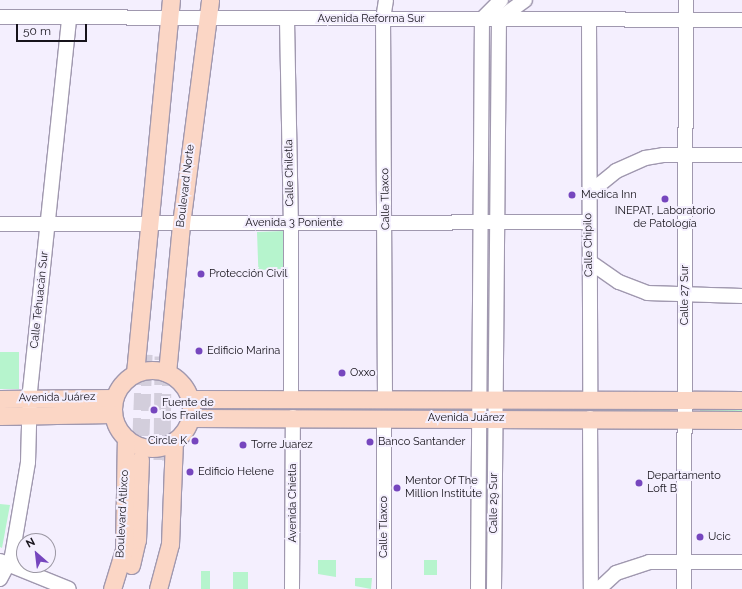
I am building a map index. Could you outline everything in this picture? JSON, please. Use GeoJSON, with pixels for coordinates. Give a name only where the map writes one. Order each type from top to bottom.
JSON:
{"type":"FeatureCollection","features":[{"type":"Feature","properties":{"kind":"main road"},"geometry":{"type":"LineString","coordinates":[[136,373],[168,17],[171,0]]}},
{"type":"Feature","properties":{"kind":"main road","name":"Boulevard Norte"},"geometry":{"type":"LineString","coordinates":[[167,372],[181,224],[210,0]]}},
{"type":"Feature","properties":{"kind":"main road"},"geometry":{"type":"LineString","coordinates":[[151,370],[167,372],[184,385],[191,399],[191,418],[182,435],[162,447],[149,448],[136,445],[126,438],[115,423],[114,406],[125,381],[136,373],[151,370]]}},
{"type":"Feature","properties":{"kind":"main road","name":"Avenida Juárez"},"geometry":{"type":"LineString","coordinates":[[0,399],[30,399],[114,406]]}},
{"type":"Feature","properties":{"kind":"main road","name":"Avenida Juárez"},"geometry":{"type":"LineString","coordinates":[[191,399],[742,400]]}},
{"type":"Feature","properties":{"kind":"main road","name":"Avenida Juárez"},"geometry":{"type":"LineString","coordinates":[[0,416],[30,416],[114,406]]}},
{"type":"Feature","properties":{"kind":"main road","name":"Avenida Juárez"},"geometry":{"type":"LineString","coordinates":[[191,418],[590,418],[742,420]]}},
{"type":"Feature","properties":{"kind":"main road","name":"Boulevard Atlixco"},"geometry":{"type":"LineString","coordinates":[[112,589],[124,550],[126,438]]}},
{"type":"Feature","properties":{"kind":"main road"},"geometry":{"type":"LineString","coordinates":[[158,589],[170,544],[174,441]]}},
{"type":"Feature","properties":{"kind":"main road","name":"Boulevard Atlixco"},"geometry":{"type":"LineString","coordinates":[[121,589],[137,540],[140,460]]}},
{"type":"Feature","properties":{"kind":"main road"},"geometry":{"type":"LineString","coordinates":[[148,589],[159,545],[162,460]]}},
{"type":"Feature","properties":{"kind":"street","name":"Calle Tlaxco"},"geometry":{"type":"LineString","coordinates":[[385,399],[386,223],[384,19],[386,0]]}},
{"type":"Feature","properties":{"kind":"street"},"geometry":{"type":"LineString","coordinates":[[487,418],[480,223],[482,19],[501,0]]}},
{"type":"Feature","properties":{"kind":"street"},"geometry":{"type":"LineString","coordinates":[[487,400],[496,223],[499,19],[525,0]]}},
{"type":"Feature","properties":{"kind":"street","name":"Calle 27 Sur"},"geometry":{"type":"LineString","coordinates":[[684,589],[686,0]]}},
{"type":"Feature","properties":{"kind":"street","name":"Avenida Reforma Sur"},"geometry":{"type":"LineString","coordinates":[[0,17],[168,17],[287,20],[742,20]]}},
{"type":"Feature","properties":{"kind":"street","name":"Calle Tehuacán Sur"},"geometry":{"type":"LineString","coordinates":[[0,579],[28,462],[30,399],[47,224],[60,125],[69,18]]}},
{"type":"Feature","properties":{"kind":"street","name":"Calle Chipilo"},"geometry":{"type":"LineString","coordinates":[[589,19],[590,399]]}},
{"type":"Feature","properties":{"kind":"street","name":"Calle Chiletla"},"geometry":{"type":"LineString","coordinates":[[287,20],[291,223],[291,399]]}},
{"type":"Feature","properties":{"kind":"street"},"geometry":{"type":"LineString","coordinates":[[589,193],[628,164],[645,158],[685,155],[742,155]]}},
{"type":"Feature","properties":{"kind":"street","name":"Avenida 3 Poniente"},"geometry":{"type":"LineString","coordinates":[[0,224],[589,222]]}},
{"type":"Feature","properties":{"kind":"street"},"geometry":{"type":"LineString","coordinates":[[590,262],[633,290],[647,294],[742,296]]}},
{"type":"Feature","properties":{"kind":"street","name":"Avenida Chietla"},"geometry":{"type":"LineString","coordinates":[[292,589],[293,417]]}},
{"type":"Feature","properties":{"kind":"street","name":"Calle Tlaxco"},"geometry":{"type":"LineString","coordinates":[[384,418],[384,589]]}},
{"type":"Feature","properties":{"kind":"street","name":"Calle 29 Sur"},"geometry":{"type":"LineString","coordinates":[[478,589],[487,418]]}},
{"type":"Feature","properties":{"kind":"street","name":"Calle 29 Sur"},"geometry":{"type":"LineString","coordinates":[[487,418],[494,589]]}},
{"type":"Feature","properties":{"kind":"street"},"geometry":{"type":"LineString","coordinates":[[590,418],[591,589]]}},
{"type":"Feature","properties":{"kind":"street"},"geometry":{"type":"LineString","coordinates":[[5,562],[69,589]]}},
{"type":"Feature","properties":{"kind":"street"},"geometry":{"type":"LineString","coordinates":[[599,589],[616,573],[636,564],[742,562]]}},
{"type":"Feature","properties":{"kind":"green space"},"geometry":{"type":"Polygon","coordinates":[[[284,231],[285,269],[258,270],[257,232],[284,231]]]}},
{"type":"Feature","properties":{"kind":"green space"},"geometry":{"type":"Polygon","coordinates":[[[0,352],[19,352],[19,389],[0,389],[0,352]]]}},
{"type":"Feature","properties":{"kind":"green space"},"geometry":{"type":"Polygon","coordinates":[[[376,406],[375,411],[196,409],[197,407],[376,406]]]}},
{"type":"Feature","properties":{"kind":"green space"},"geometry":{"type":"Polygon","coordinates":[[[392,406],[472,408],[470,411],[391,410],[392,406]]]}},
{"type":"Feature","properties":{"kind":"green space"},"geometry":{"type":"Polygon","coordinates":[[[512,407],[670,407],[670,411],[512,411],[512,407]]]}},
{"type":"Feature","properties":{"kind":"green space"},"geometry":{"type":"Polygon","coordinates":[[[700,407],[742,407],[742,413],[700,413],[700,407]]]}},
{"type":"Feature","properties":{"kind":"green space"},"geometry":{"type":"Polygon","coordinates":[[[0,504],[10,505],[2,548],[0,547],[0,504]]]}},
{"type":"Feature","properties":{"kind":"green space"},"geometry":{"type":"Polygon","coordinates":[[[318,560],[336,560],[336,577],[318,574],[318,560]]]}},
{"type":"Feature","properties":{"kind":"green space"},"geometry":{"type":"Polygon","coordinates":[[[424,560],[437,560],[437,575],[424,575],[424,560]]]}},
{"type":"Feature","properties":{"kind":"green space"},"geometry":{"type":"Polygon","coordinates":[[[201,571],[210,571],[210,589],[201,589],[201,571]]]}},
{"type":"Feature","properties":{"kind":"green space"},"geometry":{"type":"Polygon","coordinates":[[[233,572],[248,572],[248,589],[233,589],[233,572]]]}},
{"type":"Feature","properties":{"kind":"green space"},"geometry":{"type":"Polygon","coordinates":[[[355,578],[372,578],[371,589],[355,586],[355,578]]]}},
{"type":"Feature","properties":{"kind":"tunnel"},"geometry":{"type":"LineString","coordinates":[[140,460],[144,354]]}},
{"type":"Feature","properties":{"kind":"tunnel"},"geometry":{"type":"LineString","coordinates":[[162,460],[163,356]]}},
{"type":"Feature","properties":{"kind":"place","name":"Medica Inn"},"geometry":{"type":"Point","coordinates":[572,195]}},
{"type":"Feature","properties":{"kind":"place","name":"INEPAT, Laboratorio de Patología"},"geometry":{"type":"Point","coordinates":[665,199]}},
{"type":"Feature","properties":{"kind":"place","name":"Protección Civil"},"geometry":{"type":"Point","coordinates":[201,274]}},
{"type":"Feature","properties":{"kind":"place","name":"Edificio Marina"},"geometry":{"type":"Point","coordinates":[199,351]}},
{"type":"Feature","properties":{"kind":"place","name":"Oxxo"},"geometry":{"type":"Point","coordinates":[342,373]}},
{"type":"Feature","properties":{"kind":"place","name":"Fuente de los Frailes"},"geometry":{"type":"Point","coordinates":[154,410]}},
{"type":"Feature","properties":{"kind":"place","name":"Circle K"},"geometry":{"type":"Point","coordinates":[195,441]}},
{"type":"Feature","properties":{"kind":"place","name":"Banco Santander"},"geometry":{"type":"Point","coordinates":[370,442]}},
{"type":"Feature","properties":{"kind":"place","name":"Torre Juarez"},"geometry":{"type":"Point","coordinates":[243,445]}},
{"type":"Feature","properties":{"kind":"place","name":"Edificio Helene"},"geometry":{"type":"Point","coordinates":[190,472]}},
{"type":"Feature","properties":{"kind":"place","name":"Departamento Loft B"},"geometry":{"type":"Point","coordinates":[639,483]}},
{"type":"Feature","properties":{"kind":"place","name":"Mentor Of The Million Institute"},"geometry":{"type":"Point","coordinates":[397,488]}},
{"type":"Feature","properties":{"kind":"place","name":"Ucic"},"geometry":{"type":"Point","coordinates":[700,537]}}]}
